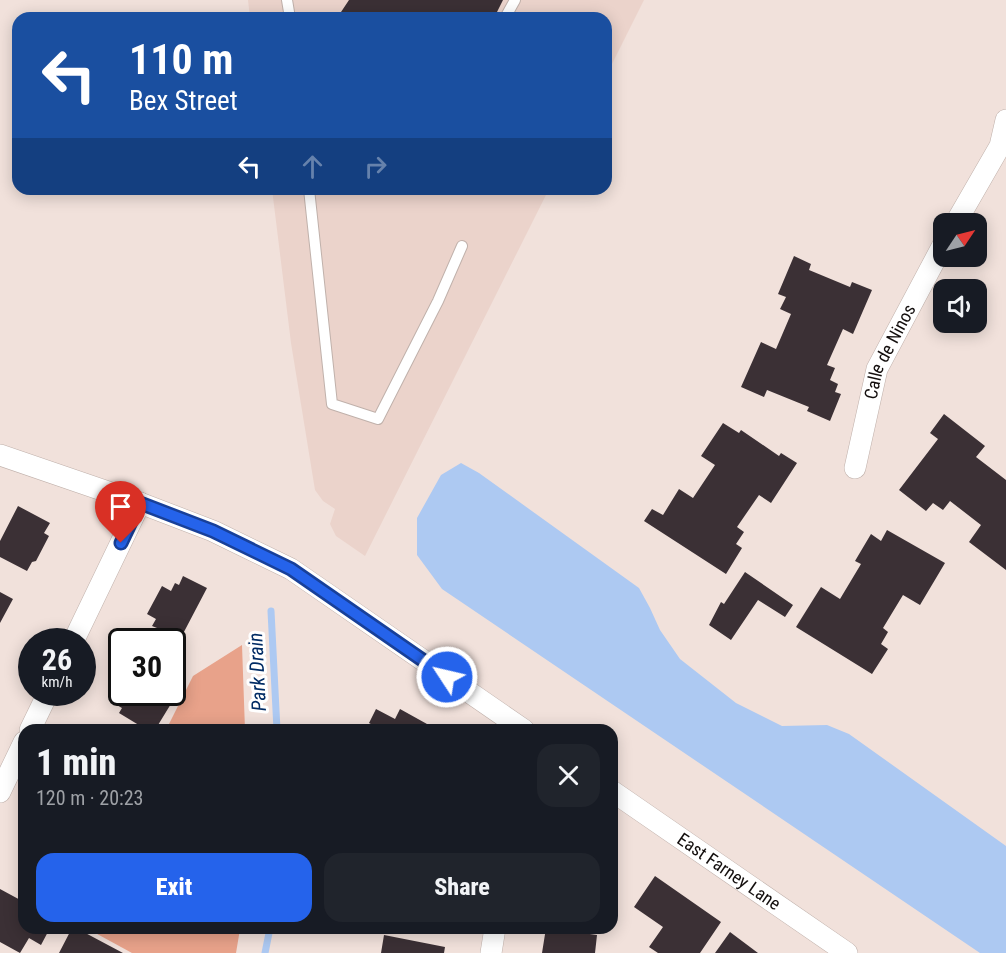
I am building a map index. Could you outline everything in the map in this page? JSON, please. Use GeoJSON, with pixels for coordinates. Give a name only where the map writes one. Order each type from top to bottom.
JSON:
{"type":"FeatureCollection","features":[{"type":"Feature","properties":{"kind":"street"},"geometry":{"type":"LineString","coordinates":[[961,213],[999,146],[1006,120]]}},
{"type":"Feature","properties":{"kind":"street","name":"Calle de Ninos"},"geometry":{"type":"LineString","coordinates":[[855,468],[877,369],[933,264]]}},
{"type":"Feature","properties":{"kind":"street"},"geometry":{"type":"LineString","coordinates":[[0,455],[140,503],[213,531],[291,569],[506,724]]}},
{"type":"Feature","properties":{"kind":"street"},"geometry":{"type":"LineString","coordinates":[[80,628],[140,503]]}},
{"type":"Feature","properties":{"kind":"street"},"geometry":{"type":"LineString","coordinates":[[33,724],[42,706]]}},
{"type":"Feature","properties":{"kind":"street"},"geometry":{"type":"LineString","coordinates":[[0,792],[18,754]]}},
{"type":"Feature","properties":{"kind":"street","name":"East Farney Lane"},"geometry":{"type":"LineString","coordinates":[[618,795],[847,953]]}},
{"type":"Feature","properties":{"kind":"street"},"geometry":{"type":"LineString","coordinates":[[491,953],[494,934]]}},
{"type":"Feature","properties":{"kind":"lane"},"geometry":{"type":"LineString","coordinates":[[310,195],[332,404],[378,419],[438,301],[462,246]]}},
{"type":"Feature","properties":{"kind":"shaded area"},"geometry":{"type":"Polygon","coordinates":[[[248,0],[644,0],[612,64],[612,12],[249,12],[248,0]]]}},
{"type":"Feature","properties":{"kind":"shaded area"},"geometry":{"type":"Polygon","coordinates":[[[273,195],[546,195],[365,556],[336,536],[330,524],[335,509],[323,501],[315,490],[291,343],[273,195]]]}},
{"type":"Feature","properties":{"kind":"shaded area"},"geometry":{"type":"Polygon","coordinates":[[[242,645],[245,724],[169,724],[178,706],[186,706],[186,690],[193,676],[242,645]]]}},
{"type":"Feature","properties":{"kind":"shaded area"},"geometry":{"type":"Polygon","coordinates":[[[97,934],[239,934],[236,953],[132,953],[97,934]]]}},
{"type":"Feature","properties":{"kind":"water"},"geometry":{"type":"Polygon","coordinates":[[[461,463],[479,473],[639,588],[660,630],[680,659],[736,703],[782,726],[827,725],[849,734],[1006,846],[1006,953],[980,953],[442,589],[417,555],[417,518],[441,475],[461,463]]]}},
{"type":"Feature","properties":{"kind":"building"},"geometry":{"type":"Polygon","coordinates":[[[349,0],[503,0],[497,12],[341,12],[349,0]]]}},
{"type":"Feature","properties":{"kind":"building"},"geometry":{"type":"Polygon","coordinates":[[[794,256],[811,264],[809,270],[850,287],[852,282],[872,290],[853,334],[843,329],[827,365],[835,368],[830,380],[838,384],[835,392],[841,394],[830,421],[807,411],[809,407],[767,390],[764,397],[741,387],[761,342],[776,349],[791,314],[780,309],[786,297],[778,294],[794,256]]]}},
{"type":"Feature","properties":{"kind":"building"},"geometry":{"type":"Polygon","coordinates":[[[944,414],[985,446],[976,457],[1006,480],[1006,570],[969,542],[981,525],[950,501],[943,510],[933,503],[926,511],[899,490],[938,439],[930,433],[944,414]]]}},
{"type":"Feature","properties":{"kind":"building"},"geometry":{"type":"Polygon","coordinates":[[[723,423],[739,433],[741,430],[779,456],[781,453],[797,463],[771,503],[759,495],[737,527],[744,532],[736,544],[742,548],[726,574],[644,521],[652,509],[663,515],[679,489],[693,498],[715,465],[701,456],[723,423]]]}},
{"type":"Feature","properties":{"kind":"building"},"geometry":{"type":"Polygon","coordinates":[[[18,506],[50,523],[44,533],[49,536],[36,561],[32,562],[27,571],[0,557],[0,541],[18,506]]]}},
{"type":"Feature","properties":{"kind":"building"},"geometry":{"type":"Polygon","coordinates":[[[887,530],[945,563],[920,605],[903,595],[883,628],[888,632],[881,644],[888,649],[872,674],[796,627],[821,587],[840,599],[861,564],[855,561],[871,534],[881,541],[887,530]]]}},
{"type":"Feature","properties":{"kind":"building"},"geometry":{"type":"Polygon","coordinates":[[[745,572],[793,605],[785,617],[758,600],[731,640],[709,625],[721,602],[724,604],[745,572]]]}},
{"type":"Feature","properties":{"kind":"building"},"geometry":{"type":"Polygon","coordinates":[[[183,576],[207,588],[186,628],[152,626],[156,619],[147,614],[162,586],[171,591],[175,583],[179,585],[183,576]]]}},
{"type":"Feature","properties":{"kind":"building"},"geometry":{"type":"Polygon","coordinates":[[[0,592],[13,599],[0,623],[0,592]]]}},
{"type":"Feature","properties":{"kind":"building"},"geometry":{"type":"Polygon","coordinates":[[[118,706],[170,706],[159,724],[137,724],[119,713],[122,708],[118,706]]]}},
{"type":"Feature","properties":{"kind":"building"},"geometry":{"type":"Polygon","coordinates":[[[376,709],[395,719],[400,709],[427,724],[371,724],[369,723],[376,709]]]}},
{"type":"Feature","properties":{"kind":"building"},"geometry":{"type":"Polygon","coordinates":[[[655,876],[721,922],[700,953],[658,953],[649,947],[663,927],[634,907],[655,876]]]}},
{"type":"Feature","properties":{"kind":"building"},"geometry":{"type":"Polygon","coordinates":[[[0,889],[18,899],[18,934],[47,934],[41,945],[29,938],[20,953],[0,942],[0,889]]]}},
{"type":"Feature","properties":{"kind":"building"},"geometry":{"type":"Polygon","coordinates":[[[730,932],[758,953],[715,953],[730,932]]]}},
{"type":"Feature","properties":{"kind":"building"},"geometry":{"type":"Polygon","coordinates":[[[69,934],[87,934],[123,953],[59,953],[69,934]]]}},
{"type":"Feature","properties":{"kind":"building"},"geometry":{"type":"Polygon","coordinates":[[[545,934],[597,935],[595,953],[542,953],[545,934]]]}},
{"type":"Feature","properties":{"kind":"building"},"geometry":{"type":"Polygon","coordinates":[[[384,935],[445,947],[444,953],[381,953],[384,935]]]}},
{"type":"Feature","properties":{"kind":"waterway","name":"Park Drain"},"geometry":{"type":"LineString","coordinates":[[271,611],[277,724]]}},
{"type":"Feature","properties":{"kind":"waterway","name":"Park Drain"},"geometry":{"type":"LineString","coordinates":[[265,953],[269,934]]}},
{"type":"Feature","properties":{"kind":"route"},"geometry":{"type":"LineString","coordinates":[[121,543],[140,503],[213,531],[291,569],[447,677]]}}]}
